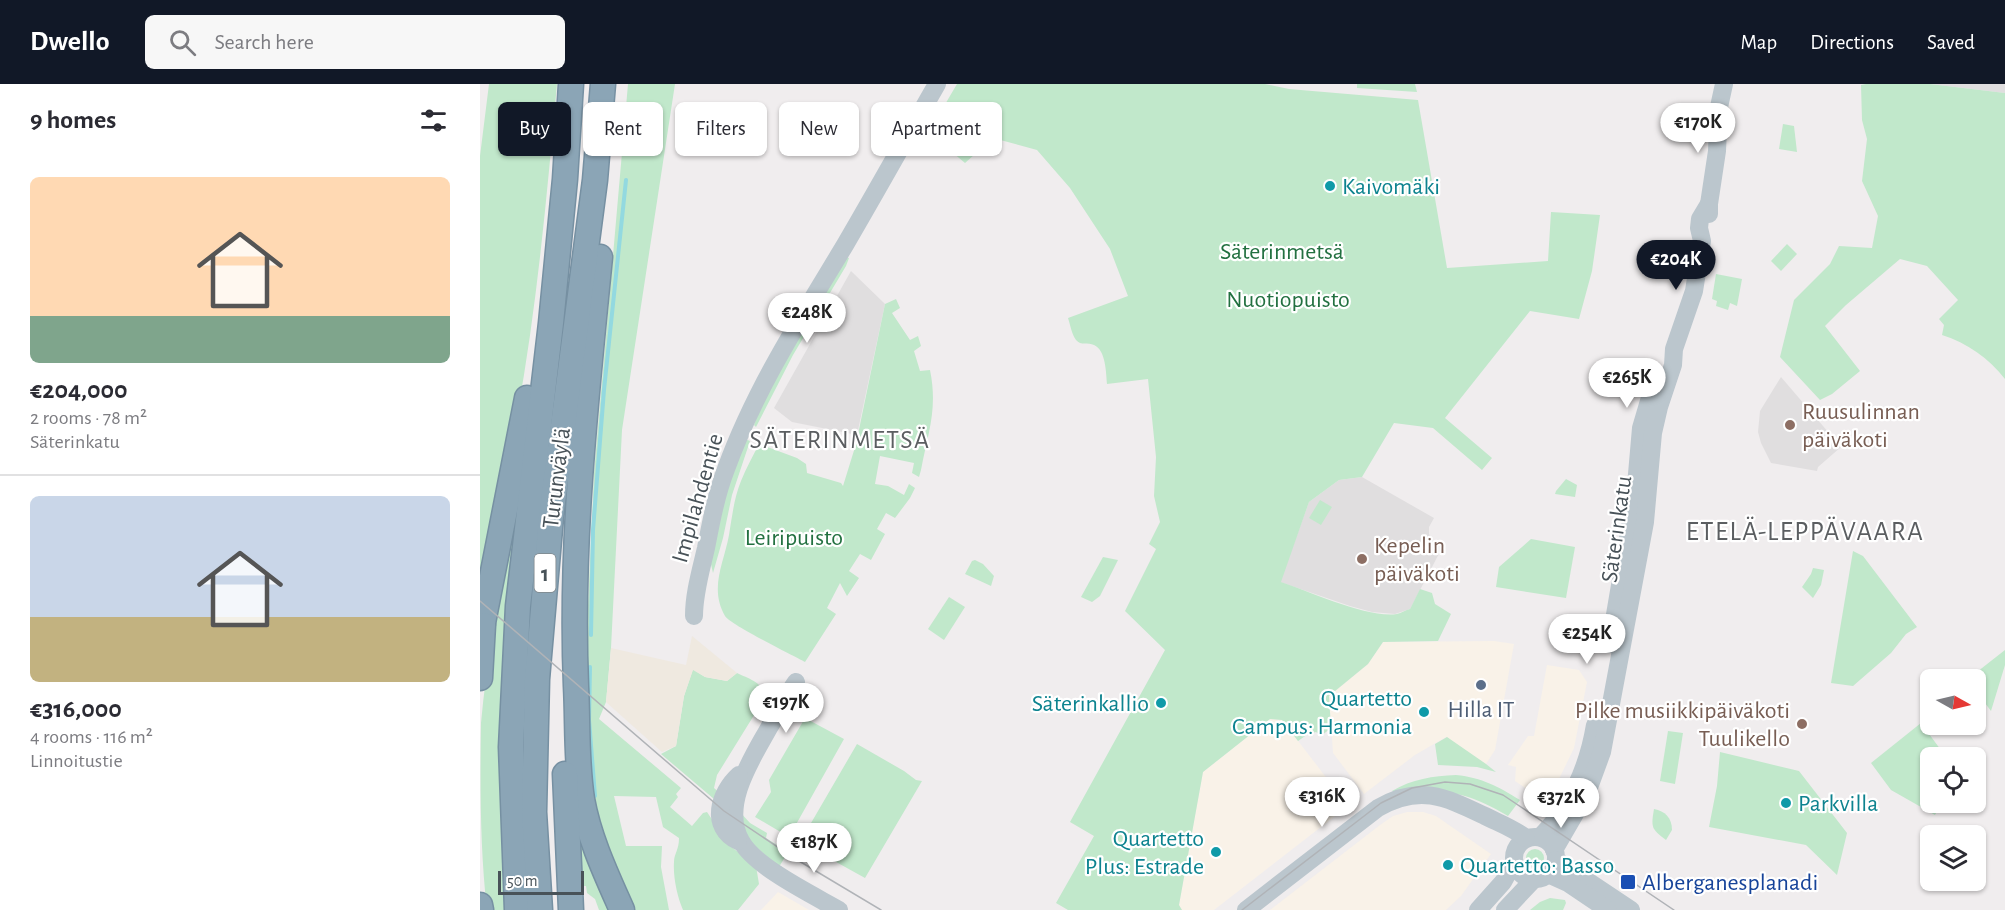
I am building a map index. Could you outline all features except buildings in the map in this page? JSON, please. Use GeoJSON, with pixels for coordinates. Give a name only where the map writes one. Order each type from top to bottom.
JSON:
{"type":"FeatureCollection","features":[{"type":"Feature","properties":{"kind":"highway","name":"Turunväylä"},"geometry":{"type":"LineString","coordinates":[[517,910],[511,747],[518,606],[556,270],[571,84]]}},
{"type":"Feature","properties":{"kind":"highway","name":"Turunväylä"},"geometry":{"type":"LineString","coordinates":[[540,910],[534,813],[537,679],[551,517],[595,180],[603,84]]}},
{"type":"Feature","properties":{"kind":"highway"},"geometry":{"type":"LineString","coordinates":[[595,180],[602,245],[582,449],[574,637],[576,754],[592,840],[622,910]]}},
{"type":"Feature","properties":{"kind":"highway"},"geometry":{"type":"LineString","coordinates":[[480,678],[481,632],[524,412],[539,320],[556,270]]}},
{"type":"Feature","properties":{"kind":"highway"},"geometry":{"type":"LineString","coordinates":[[571,910],[565,754],[566,688],[574,637]]}},
{"type":"Feature","properties":{"kind":"highway"},"geometry":{"type":"LineString","coordinates":[[480,905],[481,910]]}},
{"type":"Feature","properties":{"kind":"main road","name":"Impilahdentie"},"geometry":{"type":"LineString","coordinates":[[694,615],[715,505],[741,430],[787,342],[937,84]]}},
{"type":"Feature","properties":{"kind":"main road","name":"Säterinkatu"},"geometry":{"type":"LineString","coordinates":[[1714,84],[1719,107]]}},
{"type":"Feature","properties":{"kind":"main road","name":"Säterinkatu"},"geometry":{"type":"LineString","coordinates":[[1505,910],[1548,866],[1587,793],[1602,752],[1645,522],[1653,433],[1673,365],[1674,348],[1694,291],[1702,241],[1709,229],[1708,204],[1716,151],[1719,107],[1724,84]]}},
{"type":"Feature","properties":{"kind":"main road","name":"Säterinkatu"},"geometry":{"type":"LineString","coordinates":[[1478,910],[1503,882],[1524,847],[1550,827],[1577,785],[1586,764],[1633,508],[1641,428],[1662,360],[1674,348]]}},
{"type":"Feature","properties":{"kind":"main road"},"geometry":{"type":"LineString","coordinates":[[796,682],[784,699],[747,767],[724,795],[720,812],[721,824],[727,836],[741,843],[770,869],[839,910]]}},
{"type":"Feature","properties":{"kind":"main road"},"geometry":{"type":"LineString","coordinates":[[1246,910],[1366,817],[1389,802],[1409,796],[1435,795],[1508,826],[1524,847],[1521,874],[1548,866],[1631,910]]}},
{"type":"Feature","properties":{"kind":"main road"},"geometry":{"type":"LineString","coordinates":[[1524,847],[1549,842],[1548,866]]}},
{"type":"Feature","properties":{"kind":"main road"},"geometry":{"type":"LineString","coordinates":[[1548,866],[1608,910]]}},
{"type":"Feature","properties":{"kind":"shaded area"},"geometry":{"type":"Polygon","coordinates":[[[1930,84],[2005,84],[2005,93],[1930,84]]]}},
{"type":"Feature","properties":{"kind":"shaded area"},"geometry":{"type":"Polygon","coordinates":[[[851,271],[885,304],[857,435],[792,422],[774,408],[851,271]]]}},
{"type":"Feature","properties":{"kind":"shaded area","name":"Ruusulinnan päiväkoti"},"geometry":{"type":"Polygon","coordinates":[[[1781,377],[1841,447],[1818,467],[1817,471],[1771,463],[1761,443],[1758,432],[1760,411],[1781,377]]]}},
{"type":"Feature","properties":{"kind":"shaded area","name":"Kepelin päiväkoti"},"geometry":{"type":"Polygon","coordinates":[[[1362,477],[1434,518],[1429,527],[1429,534],[1435,543],[1443,546],[1410,609],[1395,614],[1372,612],[1350,606],[1280,582],[1309,502],[1339,480],[1362,477]]]}},
{"type":"Feature","properties":{"kind":"shaded area"},"geometry":{"type":"Polygon","coordinates":[[[1494,641],[1514,644],[1495,750],[1486,764],[1446,737],[1415,755],[1364,794],[1333,753],[1329,696],[1368,664],[1383,642],[1494,641]]]}},
{"type":"Feature","properties":{"kind":"shaded area"},"geometry":{"type":"Polygon","coordinates":[[[1547,665],[1579,670],[1587,682],[1574,748],[1560,777],[1541,799],[1515,781],[1516,767],[1508,765],[1528,736],[1534,736],[1547,665]]]}},
{"type":"Feature","properties":{"kind":"shaded area"},"geometry":{"type":"Polygon","coordinates":[[[1270,719],[1282,720],[1348,806],[1214,910],[1182,910],[1179,905],[1203,772],[1270,719]]]}},
{"type":"Feature","properties":{"kind":"shaded area"},"geometry":{"type":"Polygon","coordinates":[[[1407,812],[1423,812],[1436,816],[1491,854],[1461,896],[1446,910],[1270,910],[1380,825],[1393,816],[1407,812]]]}},
{"type":"Feature","properties":{"kind":"shaded area"},"geometry":{"type":"Polygon","coordinates":[[[778,892],[809,910],[761,910],[778,892]]]}},
{"type":"Feature","properties":{"kind":"green space"},"geometry":{"type":"Polygon","coordinates":[[[489,84],[557,84],[555,102],[498,102],[498,156],[550,156],[541,250],[524,375],[509,460],[480,590],[480,156],[489,84]]]}},
{"type":"Feature","properties":{"kind":"green space"},"geometry":{"type":"Polygon","coordinates":[[[628,84],[675,84],[622,430],[611,648],[606,702],[599,719],[681,788],[676,794],[678,797],[670,807],[692,826],[703,813],[707,812],[729,845],[756,866],[759,884],[738,910],[683,910],[674,874],[674,859],[679,838],[663,827],[656,797],[614,796],[626,846],[662,846],[661,867],[669,910],[633,910],[594,812],[586,731],[588,605],[594,473],[622,156],[663,156],[663,102],[626,102],[628,84]]]}},
{"type":"Feature","properties":{"kind":"green space","name":"Säterinmetsä"},"geometry":{"type":"Polygon","coordinates":[[[957,84],[1265,84],[1289,89],[1418,100],[1447,268],[1548,261],[1551,212],[1600,215],[1592,271],[1579,319],[1530,311],[1445,418],[1492,458],[1482,470],[1433,428],[1394,423],[1362,477],[1339,480],[1309,502],[1281,582],[1356,608],[1385,614],[1397,614],[1410,609],[1420,589],[1432,593],[1435,604],[1451,614],[1438,641],[1383,642],[1368,664],[1329,696],[1331,728],[1321,736],[1316,732],[1298,741],[1282,720],[1270,719],[1203,772],[1179,905],[1182,910],[1068,910],[1056,903],[1094,836],[1070,822],[1165,650],[1125,611],[1156,549],[1149,544],[1160,522],[1154,496],[1156,457],[1148,379],[1107,384],[1105,362],[1101,352],[1094,345],[1076,340],[1068,318],[1128,296],[1110,249],[1070,188],[1037,150],[1002,140],[1002,102],[946,102],[957,84]]]}},
{"type":"Feature","properties":{"kind":"green space"},"geometry":{"type":"Polygon","coordinates":[[[1357,84],[1415,84],[1417,92],[1357,88],[1357,84]]]}},
{"type":"Feature","properties":{"kind":"green space"},"geometry":{"type":"Polygon","coordinates":[[[1930,84],[2005,93],[2005,379],[1977,352],[1942,335],[1944,325],[1939,319],[1958,300],[1927,266],[1900,259],[1825,326],[1860,371],[1832,394],[1820,400],[1780,357],[1794,300],[1830,264],[1839,246],[1872,248],[1878,216],[1862,181],[1867,139],[1862,120],[1861,85],[1930,84]]]}},
{"type":"Feature","properties":{"kind":"green space"},"geometry":{"type":"Polygon","coordinates":[[[1783,124],[1794,126],[1797,152],[1779,149],[1783,124]]]}},
{"type":"Feature","properties":{"kind":"green space","name":"Säterinmetsä"},"geometry":{"type":"Polygon","coordinates":[[[957,156],[973,156],[965,163],[957,156]]]}},
{"type":"Feature","properties":{"kind":"green space"},"geometry":{"type":"Polygon","coordinates":[[[1787,244],[1797,254],[1781,271],[1771,261],[1787,244]]]}},
{"type":"Feature","properties":{"kind":"green space"},"geometry":{"type":"Polygon","coordinates":[[[846,257],[849,258],[846,266],[793,355],[756,427],[754,425],[764,394],[846,257]]]}},
{"type":"Feature","properties":{"kind":"green space"},"geometry":{"type":"Polygon","coordinates":[[[1716,274],[1742,279],[1737,306],[1730,303],[1728,310],[1716,306],[1717,301],[1712,299],[1716,274]]]}},
{"type":"Feature","properties":{"kind":"green space","name":"Leiripuisto"},"geometry":{"type":"Polygon","coordinates":[[[896,299],[900,308],[892,313],[910,340],[918,336],[921,346],[914,351],[920,371],[930,370],[933,409],[921,470],[919,477],[912,473],[914,463],[880,456],[875,484],[888,486],[904,495],[909,484],[915,488],[895,518],[886,513],[877,529],[885,534],[871,560],[860,554],[849,571],[859,578],[847,596],[840,583],[827,608],[836,614],[805,662],[738,626],[725,616],[720,606],[719,576],[737,494],[745,471],[759,444],[797,458],[806,464],[807,473],[841,483],[843,486],[856,444],[885,304],[896,299]]]}},
{"type":"Feature","properties":{"kind":"green space"},"geometry":{"type":"Polygon","coordinates":[[[745,439],[750,441],[732,495],[713,573],[710,560],[728,483],[745,439]]]}},
{"type":"Feature","properties":{"kind":"green space"},"geometry":{"type":"Polygon","coordinates":[[[1566,479],[1577,485],[1575,497],[1555,494],[1566,479]]]}},
{"type":"Feature","properties":{"kind":"green space"},"geometry":{"type":"Polygon","coordinates":[[[519,489],[500,736],[506,910],[487,910],[481,817],[481,723],[492,635],[519,489]]]}},
{"type":"Feature","properties":{"kind":"green space"},"geometry":{"type":"Polygon","coordinates":[[[1320,500],[1332,507],[1321,525],[1309,518],[1320,500]]]}},
{"type":"Feature","properties":{"kind":"green space"},"geometry":{"type":"Polygon","coordinates":[[[1531,539],[1575,547],[1566,598],[1496,587],[1499,567],[1531,539]]]}},
{"type":"Feature","properties":{"kind":"green space"},"geometry":{"type":"Polygon","coordinates":[[[1853,551],[1863,556],[1917,627],[1906,634],[1891,653],[1853,686],[1831,683],[1853,551]]]}},
{"type":"Feature","properties":{"kind":"green space"},"geometry":{"type":"Polygon","coordinates":[[[1103,557],[1118,560],[1100,596],[1092,602],[1081,597],[1103,557]]]}},
{"type":"Feature","properties":{"kind":"green space"},"geometry":{"type":"Polygon","coordinates":[[[972,561],[983,564],[994,576],[991,586],[965,574],[972,561]]]}},
{"type":"Feature","properties":{"kind":"green space"},"geometry":{"type":"Polygon","coordinates":[[[1813,568],[1824,570],[1821,585],[1813,598],[1802,587],[1813,568]]]}},
{"type":"Feature","properties":{"kind":"green space"},"geometry":{"type":"Polygon","coordinates":[[[949,597],[965,607],[944,640],[928,629],[949,597]]]}},
{"type":"Feature","properties":{"kind":"green space"},"geometry":{"type":"Polygon","coordinates":[[[2005,650],[2005,665],[1991,711],[1986,704],[1986,669],[1981,669],[2005,650]]]}},
{"type":"Feature","properties":{"kind":"green space"},"geometry":{"type":"Polygon","coordinates":[[[693,669],[705,677],[727,681],[737,673],[760,685],[764,694],[764,699],[717,775],[714,788],[721,794],[714,799],[661,754],[676,746],[684,696],[693,669]]]}},
{"type":"Feature","properties":{"kind":"green space"},"geometry":{"type":"Polygon","coordinates":[[[805,718],[844,739],[789,837],[755,817],[771,792],[769,780],[805,718]]]}},
{"type":"Feature","properties":{"kind":"green space"},"geometry":{"type":"Polygon","coordinates":[[[1920,724],[1920,735],[1930,735],[1939,747],[1920,747],[1920,806],[1891,790],[1871,763],[1920,724]]]}},
{"type":"Feature","properties":{"kind":"green space"},"geometry":{"type":"Polygon","coordinates":[[[1668,731],[1683,733],[1675,784],[1660,781],[1668,731]]]}},
{"type":"Feature","properties":{"kind":"green space"},"geometry":{"type":"Polygon","coordinates":[[[1447,737],[1496,772],[1477,767],[1438,765],[1435,744],[1447,737]]]}},
{"type":"Feature","properties":{"kind":"green space"},"geometry":{"type":"Polygon","coordinates":[[[857,744],[916,780],[922,781],[865,878],[800,842],[857,744]]]}},
{"type":"Feature","properties":{"kind":"green space"},"geometry":{"type":"Polygon","coordinates":[[[1720,752],[1799,771],[1847,833],[1837,875],[1806,845],[1709,827],[1717,786],[1720,752]]]}},
{"type":"Feature","properties":{"kind":"green space"},"geometry":{"type":"Polygon","coordinates":[[[1456,775],[1489,783],[1520,800],[1508,816],[1466,796],[1442,792],[1396,793],[1392,791],[1423,779],[1456,775]]]}},
{"type":"Feature","properties":{"kind":"green space"},"geometry":{"type":"Polygon","coordinates":[[[1654,809],[1665,813],[1671,822],[1672,830],[1666,840],[1653,827],[1654,809]]]}},
{"type":"Feature","properties":{"kind":"green space"},"geometry":{"type":"Polygon","coordinates":[[[739,811],[750,823],[767,833],[766,838],[788,852],[779,867],[747,839],[739,811]]]}},
{"type":"Feature","properties":{"kind":"green space"},"geometry":{"type":"Polygon","coordinates":[[[580,822],[614,910],[599,910],[595,899],[587,893],[586,886],[581,886],[580,822]]]}},
{"type":"Feature","properties":{"kind":"green space"},"geometry":{"type":"Polygon","coordinates":[[[1531,849],[1539,849],[1544,854],[1542,865],[1531,867],[1526,862],[1526,854],[1531,849]]]}},
{"type":"Feature","properties":{"kind":"green space"},"geometry":{"type":"Polygon","coordinates":[[[1550,898],[1565,900],[1563,910],[1530,910],[1540,902],[1550,898]]]}},
{"type":"Feature","properties":{"kind":"sand"},"geometry":{"type":"Polygon","coordinates":[[[692,636],[737,673],[727,681],[705,677],[693,670],[684,696],[676,746],[662,752],[606,702],[611,648],[686,665],[692,636]]]}},
{"type":"Feature","properties":{"kind":"waterway"},"geometry":{"type":"LineString","coordinates":[[591,635],[593,530],[604,390],[626,180]]}},
{"type":"Feature","properties":{"kind":"waterway"},"geometry":{"type":"LineString","coordinates":[[590,667],[589,720],[595,796]]}},
{"type":"Feature","properties":{"kind":"tram line"},"geometry":{"type":"LineString","coordinates":[[480,601],[724,811],[794,858],[881,910]]}},
{"type":"Feature","properties":{"kind":"tram line"},"geometry":{"type":"LineString","coordinates":[[1242,910],[1381,803],[1412,788],[1445,782],[1470,784],[1503,795],[1674,910]]}},
{"type":"Feature","properties":{"kind":"place","name":"Kaivomäki"},"geometry":{"type":"Point","coordinates":[1330,186]}},
{"type":"Feature","properties":{"kind":"place","name":"Ruusulinnan päiväkoti"},"geometry":{"type":"Point","coordinates":[1790,425]}},
{"type":"Feature","properties":{"kind":"place","name":"Kepelin päiväkoti"},"geometry":{"type":"Point","coordinates":[1362,559]}},
{"type":"Feature","properties":{"kind":"place","name":"Hilla IT"},"geometry":{"type":"Point","coordinates":[1481,685]}},
{"type":"Feature","properties":{"kind":"place","name":"Säterinkallio"},"geometry":{"type":"Point","coordinates":[1161,703]}},
{"type":"Feature","properties":{"kind":"place","name":"Quartetto Campus: Harmonia"},"geometry":{"type":"Point","coordinates":[1424,712]}},
{"type":"Feature","properties":{"kind":"place","name":"Pilke musiikkipäiväkoti Tuulikello"},"geometry":{"type":"Point","coordinates":[1802,724]}},
{"type":"Feature","properties":{"kind":"place","name":"Parkvilla"},"geometry":{"type":"Point","coordinates":[1786,803]}},
{"type":"Feature","properties":{"kind":"place","name":"Quartetto Plus: Estrade"},"geometry":{"type":"Point","coordinates":[1216,852]}},
{"type":"Feature","properties":{"kind":"place","name":"Quartetto: Basso"},"geometry":{"type":"Point","coordinates":[1448,865]}},
{"type":"Feature","properties":{"kind":"place","name":"Alberganesplanadi"},"geometry":{"type":"Point","coordinates":[1628,882]}},
{"type":"Feature","properties":{"kind":"district","name":"SÄTERINMETSÄ"},"geometry":{"type":"Point","coordinates":[840,439]}},
{"type":"Feature","properties":{"kind":"district","name":"ETELÄ-LEPPÄVAARA"},"geometry":{"type":"Point","coordinates":[1805,531]}},
{"type":"Feature","properties":{"kind":"park label","name":"Nuotiopuisto"},"geometry":{"type":"Point","coordinates":[1288,299]}}]}
